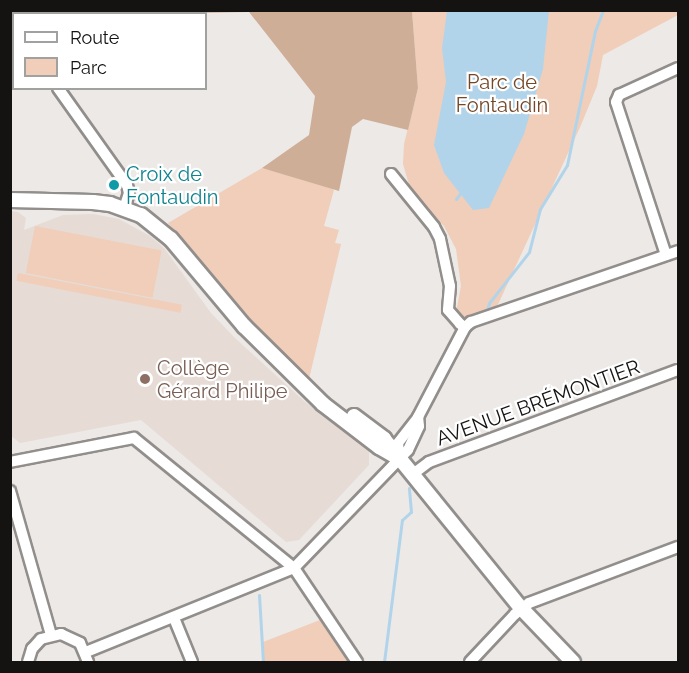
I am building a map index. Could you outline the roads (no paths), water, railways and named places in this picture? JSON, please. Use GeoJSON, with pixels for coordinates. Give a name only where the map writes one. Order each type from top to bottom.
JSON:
{"type":"FeatureCollection","features":[{"type":"Feature","properties":{"kind":"main road"},"geometry":{"type":"LineString","coordinates":[[10,200],[93,202],[124,208],[141,215],[171,239],[243,326],[323,404],[366,438],[400,459],[521,608],[573,663]]}},
{"type":"Feature","properties":{"kind":"street"},"geometry":{"type":"LineString","coordinates":[[666,255],[616,102],[619,95],[678,68]]}},
{"type":"Feature","properties":{"kind":"street"},"geometry":{"type":"LineString","coordinates":[[59,90],[128,185],[129,193],[124,208]]}},
{"type":"Feature","properties":{"kind":"street"},"geometry":{"type":"LineString","coordinates":[[391,174],[434,227],[440,239],[450,286],[448,310],[465,327]]}},
{"type":"Feature","properties":{"kind":"street"},"geometry":{"type":"LineString","coordinates":[[28,663],[32,649],[51,635],[71,637],[87,657],[294,568],[400,459],[398,443],[418,417],[465,327],[478,318],[678,250]]}},
{"type":"Feature","properties":{"kind":"street","name":"AVENUE BRÉMONTIER"},"geometry":{"type":"LineString","coordinates":[[413,474],[429,462],[678,370]]}},
{"type":"Feature","properties":{"kind":"street"},"geometry":{"type":"LineString","coordinates":[[10,462],[134,438],[294,568],[357,663]]}},
{"type":"Feature","properties":{"kind":"street"},"geometry":{"type":"LineString","coordinates":[[10,490],[51,635]]}},
{"type":"Feature","properties":{"kind":"street"},"geometry":{"type":"LineString","coordinates":[[470,663],[521,608],[529,603],[678,547]]}},
{"type":"Feature","properties":{"kind":"street"},"geometry":{"type":"LineString","coordinates":[[174,618],[192,663]]}},
{"type":"Feature","properties":{"kind":"water"},"geometry":{"type":"Polygon","coordinates":[[[447,11],[549,11],[543,69],[524,134],[489,208],[473,210],[444,173],[434,145],[446,82],[442,48],[447,11]]]}},
{"type":"Feature","properties":{"kind":"waterway"},"geometry":{"type":"LineString","coordinates":[[486,313],[489,303],[529,252],[540,209],[567,165],[595,31],[603,10]]}},
{"type":"Feature","properties":{"kind":"waterway"},"geometry":{"type":"LineString","coordinates":[[456,199],[461,192]]}},
{"type":"Feature","properties":{"kind":"waterway"},"geometry":{"type":"LineString","coordinates":[[384,662],[402,520],[411,512],[409,488]]}},
{"type":"Feature","properties":{"kind":"waterway"},"geometry":{"type":"LineString","coordinates":[[259,595],[263,662]]}},
{"type":"Feature","properties":{"kind":"place","name":"Croix de Fontaudin"},"geometry":{"type":"Point","coordinates":[114,185]}},
{"type":"Feature","properties":{"kind":"place","name":"Collège Gérard Philipe"},"geometry":{"type":"Point","coordinates":[145,379]}},
{"type":"Feature","properties":{"kind":"park label","name":"Parc de Fontaudin"},"geometry":{"type":"Point","coordinates":[502,94]}}]}
